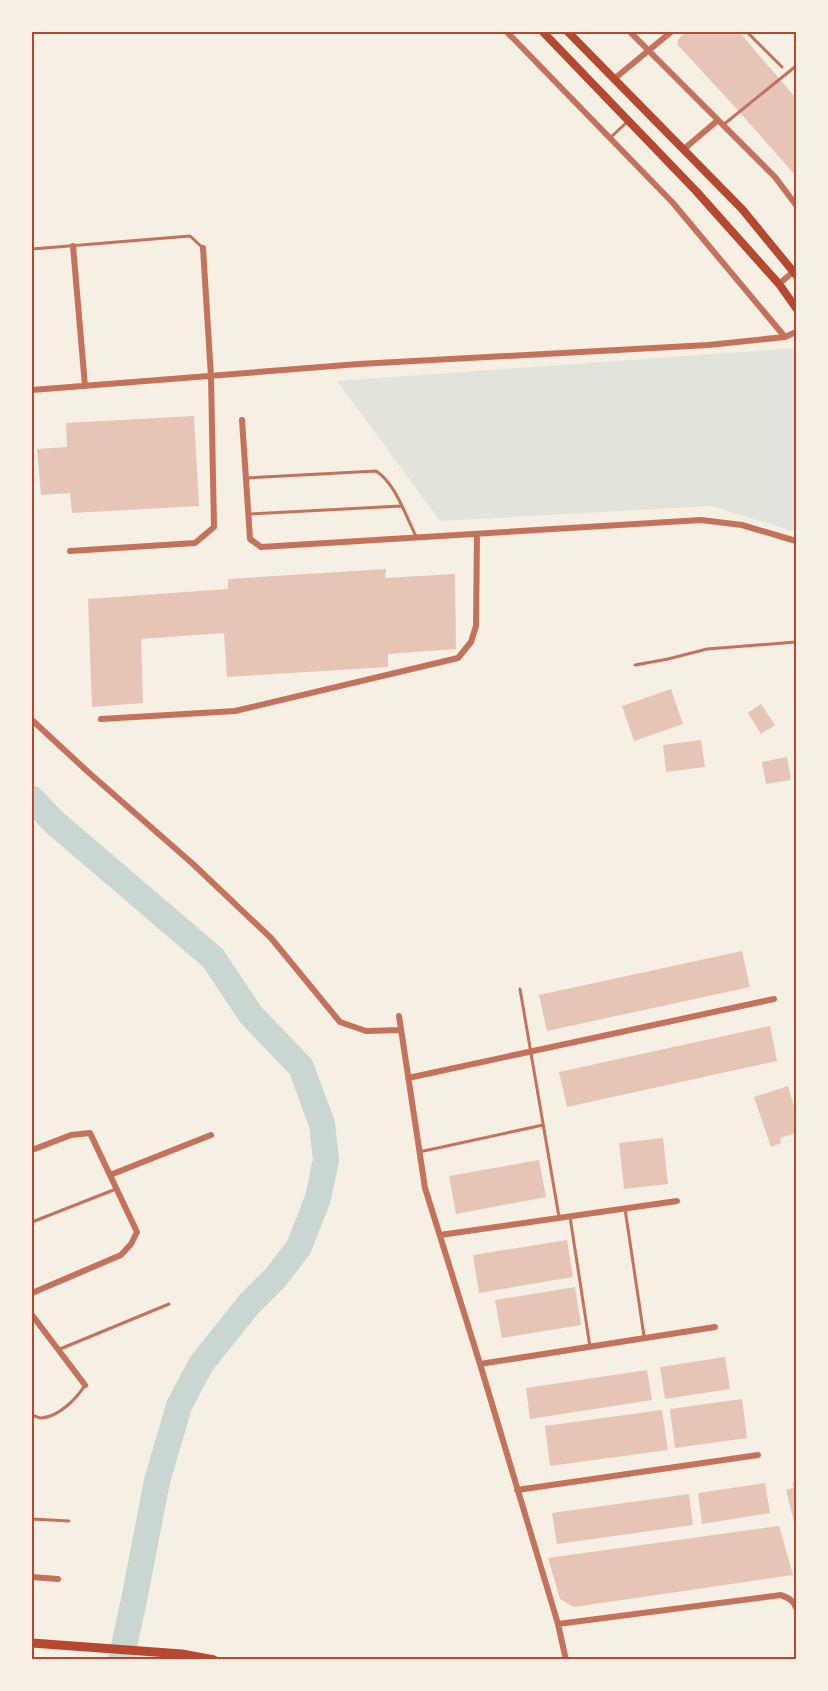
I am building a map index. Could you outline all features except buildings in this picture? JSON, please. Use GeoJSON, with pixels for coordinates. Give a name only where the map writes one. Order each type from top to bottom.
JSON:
{"type":"FeatureCollection","features":[{"type":"Feature","properties":{"kind":"main road"},"geometry":{"type":"LineString","coordinates":[[543,32],[696,191],[779,284],[796,309]]}},
{"type":"Feature","properties":{"kind":"main road"},"geometry":{"type":"LineString","coordinates":[[568,32],[742,209],[796,272]]}},
{"type":"Feature","properties":{"kind":"main road"},"geometry":{"type":"LineString","coordinates":[[32,1642],[182,1654],[214,1659]]}},
{"type":"Feature","properties":{"kind":"street"},"geometry":{"type":"LineString","coordinates":[[507,32],[673,203],[785,337]]}},
{"type":"Feature","properties":{"kind":"street"},"geometry":{"type":"LineString","coordinates":[[630,32],[775,177],[796,205]]}},
{"type":"Feature","properties":{"kind":"street"},"geometry":{"type":"LineString","coordinates":[[614,79],[670,32]]}},
{"type":"Feature","properties":{"kind":"street"},"geometry":{"type":"LineString","coordinates":[[684,149],[721,123]]}},
{"type":"Feature","properties":{"kind":"street"},"geometry":{"type":"LineString","coordinates":[[73,246],[85,386]]}},
{"type":"Feature","properties":{"kind":"street"},"geometry":{"type":"LineString","coordinates":[[70,551],[195,543],[214,527],[211,377],[203,248]]}},
{"type":"Feature","properties":{"kind":"street"},"geometry":{"type":"LineString","coordinates":[[779,284],[796,272]]}},
{"type":"Feature","properties":{"kind":"street"},"geometry":{"type":"LineString","coordinates":[[32,390],[359,364],[708,345],[785,337],[796,332]]}},
{"type":"Feature","properties":{"kind":"street"},"geometry":{"type":"LineString","coordinates":[[242,420],[250,539],[261,547],[701,520],[742,525],[796,541]]}},
{"type":"Feature","properties":{"kind":"street"},"geometry":{"type":"LineString","coordinates":[[101,719],[235,711],[458,658],[471,642],[476,626],[477,534]]}},
{"type":"Feature","properties":{"kind":"street"},"geometry":{"type":"LineString","coordinates":[[32,720],[193,864],[271,938],[340,1022],[366,1031],[401,1030]]}},
{"type":"Feature","properties":{"kind":"street"},"geometry":{"type":"LineString","coordinates":[[408,1078],[774,999]]}},
{"type":"Feature","properties":{"kind":"street"},"geometry":{"type":"LineString","coordinates":[[399,1016],[425,1188],[518,1490],[558,1624],[566,1659]]}},
{"type":"Feature","properties":{"kind":"street"},"geometry":{"type":"LineString","coordinates":[[32,1150],[71,1135],[90,1133],[137,1232],[131,1244],[121,1255],[32,1293]]}},
{"type":"Feature","properties":{"kind":"street"},"geometry":{"type":"LineString","coordinates":[[110,1175],[211,1135]]}},
{"type":"Feature","properties":{"kind":"street"},"geometry":{"type":"LineString","coordinates":[[440,1235],[677,1201]]}},
{"type":"Feature","properties":{"kind":"street"},"geometry":{"type":"LineString","coordinates":[[32,1315],[86,1385]]}},
{"type":"Feature","properties":{"kind":"street"},"geometry":{"type":"LineString","coordinates":[[480,1364],[715,1327]]}},
{"type":"Feature","properties":{"kind":"street"},"geometry":{"type":"LineString","coordinates":[[518,1490],[758,1455]]}},
{"type":"Feature","properties":{"kind":"street"},"geometry":{"type":"LineString","coordinates":[[32,1577],[58,1579]]}},
{"type":"Feature","properties":{"kind":"street"},"geometry":{"type":"LineString","coordinates":[[558,1624],[781,1595],[789,1598],[796,1608]]}},
{"type":"Feature","properties":{"kind":"lane"},"geometry":{"type":"LineString","coordinates":[[747,32],[782,67]]}},
{"type":"Feature","properties":{"kind":"lane"},"geometry":{"type":"LineString","coordinates":[[721,123],[796,66]]}},
{"type":"Feature","properties":{"kind":"lane"},"geometry":{"type":"LineString","coordinates":[[610,138],[628,121]]}},
{"type":"Feature","properties":{"kind":"lane"},"geometry":{"type":"LineString","coordinates":[[32,249],[190,236],[203,248]]}},
{"type":"Feature","properties":{"kind":"lane"},"geometry":{"type":"LineString","coordinates":[[246,478],[376,471],[384,476],[393,489],[417,538]]}},
{"type":"Feature","properties":{"kind":"lane"},"geometry":{"type":"LineString","coordinates":[[248,514],[401,506]]}},
{"type":"Feature","properties":{"kind":"lane"},"geometry":{"type":"LineString","coordinates":[[635,665],[707,649],[796,642]]}},
{"type":"Feature","properties":{"kind":"lane"},"geometry":{"type":"LineString","coordinates":[[520,989],[559,1217]]}},
{"type":"Feature","properties":{"kind":"lane"},"geometry":{"type":"LineString","coordinates":[[419,1152],[543,1125]]}},
{"type":"Feature","properties":{"kind":"lane"},"geometry":{"type":"LineString","coordinates":[[32,1222],[116,1189]]}},
{"type":"Feature","properties":{"kind":"lane"},"geometry":{"type":"LineString","coordinates":[[625,1208],[645,1338]]}},
{"type":"Feature","properties":{"kind":"lane"},"geometry":{"type":"LineString","coordinates":[[569,1216],[590,1347]]}},
{"type":"Feature","properties":{"kind":"lane"},"geometry":{"type":"LineString","coordinates":[[58,1349],[169,1304]]}},
{"type":"Feature","properties":{"kind":"lane"},"geometry":{"type":"LineString","coordinates":[[32,1415],[41,1418],[59,1412],[78,1398],[86,1385]]}},
{"type":"Feature","properties":{"kind":"lane"},"geometry":{"type":"LineString","coordinates":[[32,1519],[69,1521]]}},
{"type":"Feature","properties":{"kind":"shaded area"},"geometry":{"type":"Polygon","coordinates":[[[796,348],[796,532],[711,506],[440,521],[337,381],[796,348]]]}},
{"type":"Feature","properties":{"kind":"waterway"},"geometry":{"type":"LineString","coordinates":[[32,799],[54,822],[213,958],[251,1015],[301,1067],[322,1124],[326,1160],[318,1198],[299,1247],[201,1364],[179,1406],[157,1481],[121,1660]]}}]}
